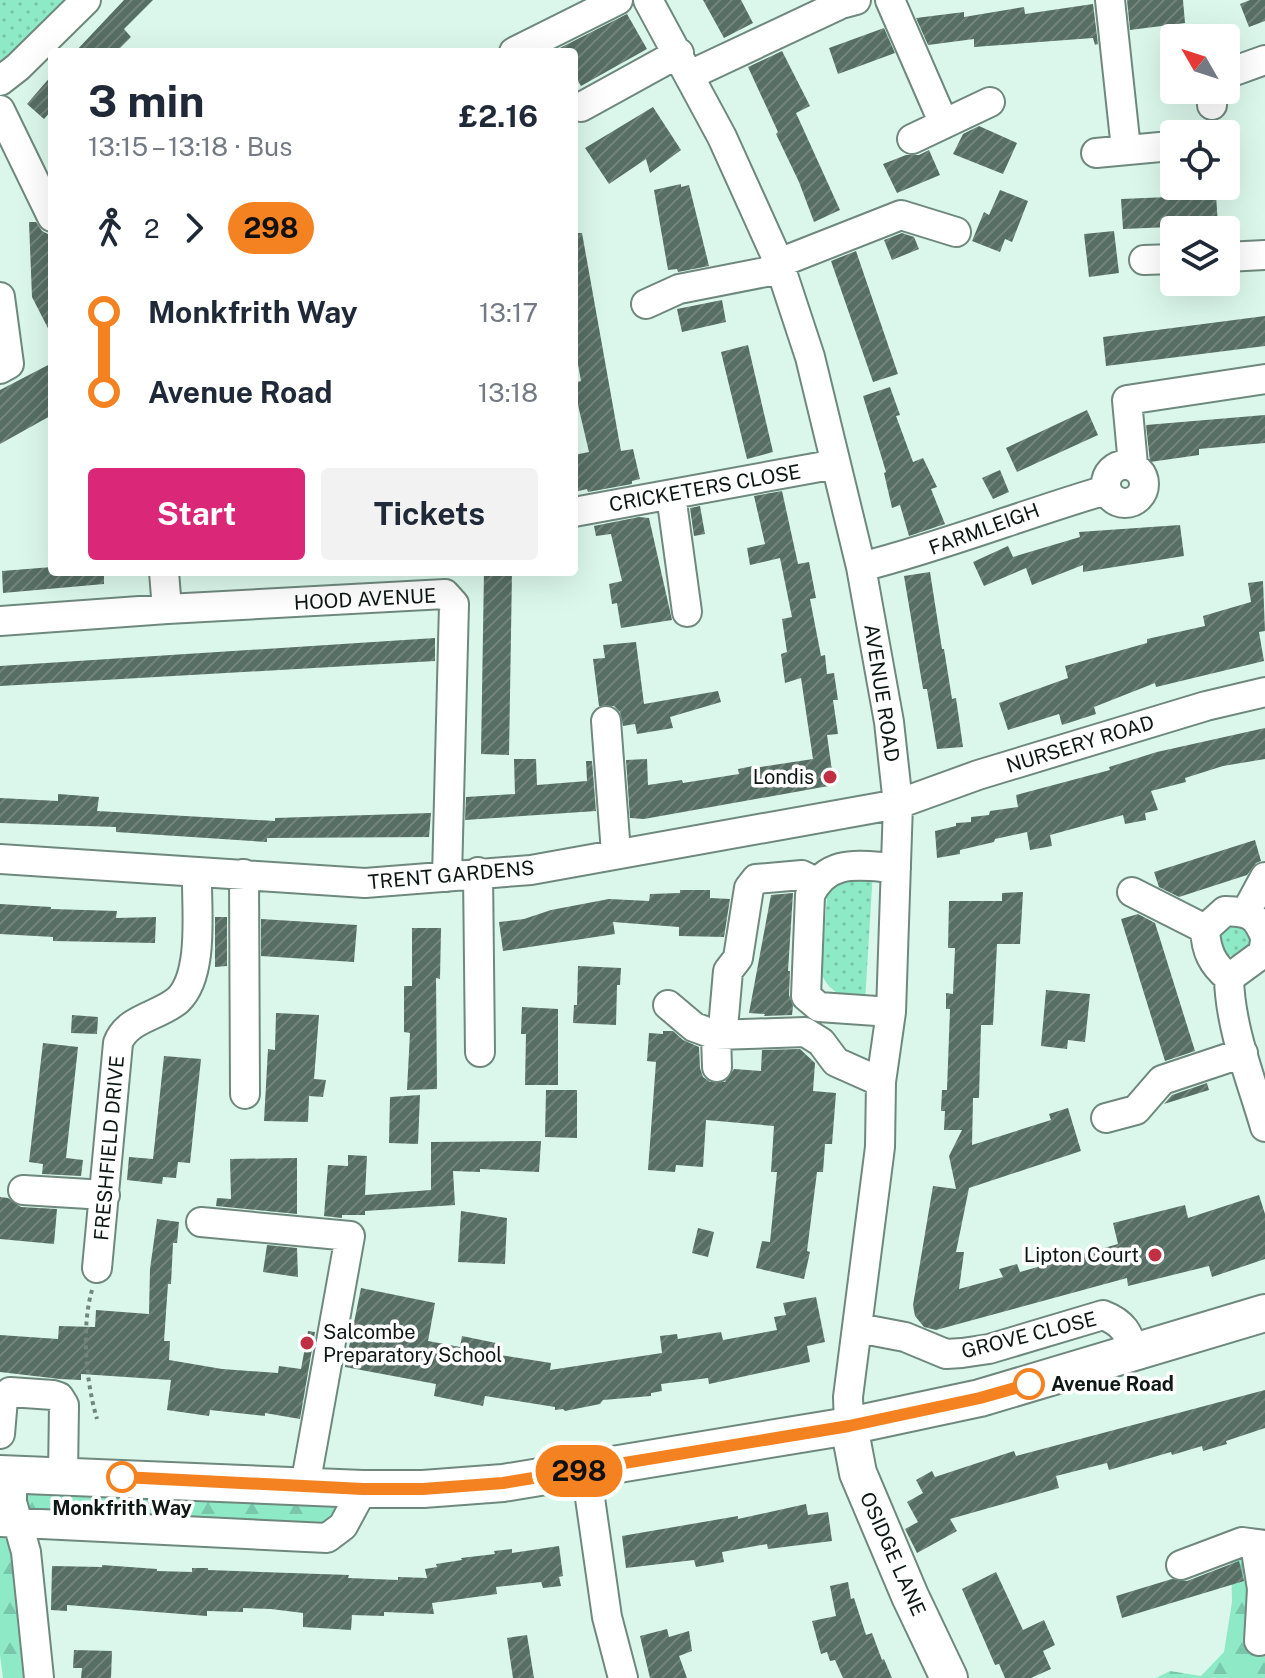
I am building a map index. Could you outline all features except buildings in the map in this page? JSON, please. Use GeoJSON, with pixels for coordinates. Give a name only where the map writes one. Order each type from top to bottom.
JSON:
{"type":"FeatureCollection","features":[{"type":"Feature","properties":{"kind":"main road"},"geometry":{"type":"LineString","coordinates":[[6,1474],[363,1489],[423,1489],[503,1483],[849,1426],[980,1398],[1265,1313]]}},
{"type":"Feature","properties":{"kind":"main road","name":"OSIDGE LANE"},"geometry":{"type":"LineString","coordinates":[[849,1426],[858,1473],[949,1678]]}},
{"type":"Feature","properties":{"kind":"street"},"geometry":{"type":"LineString","coordinates":[[0,81],[86,0]]}},
{"type":"Feature","properties":{"kind":"street"},"geometry":{"type":"LineString","coordinates":[[522,48],[618,0]]}},
{"type":"Feature","properties":{"kind":"street","name":"AVENUE ROAD"},"geometry":{"type":"LineString","coordinates":[[648,0],[722,137],[780,266],[810,357],[861,567],[889,722],[898,804],[891,1012],[881,1082],[880,1147],[848,1397],[849,1426]]}},
{"type":"Feature","properties":{"kind":"street"},"geometry":{"type":"LineString","coordinates":[[581,107],[684,64],[856,0]]}},
{"type":"Feature","properties":{"kind":"street"},"geometry":{"type":"LineString","coordinates":[[890,0],[944,124]]}},
{"type":"Feature","properties":{"kind":"street"},"geometry":{"type":"LineString","coordinates":[[1110,0],[1126,149]]}},
{"type":"Feature","properties":{"kind":"street"},"geometry":{"type":"LineString","coordinates":[[1240,69],[1265,60]]}},
{"type":"Feature","properties":{"kind":"street"},"geometry":{"type":"LineString","coordinates":[[912,139],[990,102]]}},
{"type":"Feature","properties":{"kind":"street"},"geometry":{"type":"LineString","coordinates":[[2,121],[48,209]]}},
{"type":"Feature","properties":{"kind":"street"},"geometry":{"type":"LineString","coordinates":[[1096,153],[1160,147]]}},
{"type":"Feature","properties":{"kind":"street"},"geometry":{"type":"LineString","coordinates":[[646,304],[679,289],[780,266],[901,215],[956,232]]}},
{"type":"Feature","properties":{"kind":"street"},"geometry":{"type":"LineString","coordinates":[[1240,256],[1265,255]]}},
{"type":"Feature","properties":{"kind":"street"},"geometry":{"type":"LineString","coordinates":[[1144,260],[1160,259]]}},
{"type":"Feature","properties":{"kind":"street"},"geometry":{"type":"LineString","coordinates":[[0,297],[4,367]]}},
{"type":"Feature","properties":{"kind":"street","name":"FARMLEIGH"},"geometry":{"type":"LineString","coordinates":[[861,567],[920,552],[1039,509],[1106,490],[1108,475],[1118,464],[1133,465],[1127,400],[1265,379]]}},
{"type":"Feature","properties":{"kind":"street","name":"CRICKETERS CLOSE"},"geometry":{"type":"LineString","coordinates":[[578,511],[836,464]]}},
{"type":"Feature","properties":{"kind":"street"},"geometry":{"type":"LineString","coordinates":[[671,495],[687,612]]}},
{"type":"Feature","properties":{"kind":"street"},"geometry":{"type":"LineString","coordinates":[[164,576],[167,609]]}},
{"type":"Feature","properties":{"kind":"street","name":"HOOD AVENUE"},"geometry":{"type":"LineString","coordinates":[[0,621],[445,594],[454,604],[447,877]]}},
{"type":"Feature","properties":{"kind":"street","name":"NURSERY ROAD"},"geometry":{"type":"LineString","coordinates":[[898,804],[978,775],[1206,706],[1265,692]]}},
{"type":"Feature","properties":{"kind":"street"},"geometry":{"type":"LineString","coordinates":[[606,721],[616,853]]}},
{"type":"Feature","properties":{"kind":"street","name":"TRENT GARDENS"},"geometry":{"type":"LineString","coordinates":[[0,859],[365,883],[531,870],[898,804]]}},
{"type":"Feature","properties":{"kind":"street"},"geometry":{"type":"LineString","coordinates":[[891,1012],[819,1007],[806,996],[810,895],[816,882],[844,865],[896,868]]}},
{"type":"Feature","properties":{"kind":"street","name":"FRESHFIELD DRIVE"},"geometry":{"type":"LineString","coordinates":[[97,1268],[118,1043],[128,1028],[179,999],[190,980],[196,957],[197,872]]}},
{"type":"Feature","properties":{"kind":"street"},"geometry":{"type":"LineString","coordinates":[[478,872],[480,1052]]}},
{"type":"Feature","properties":{"kind":"street"},"geometry":{"type":"LineString","coordinates":[[244,874],[245,1094]]}},
{"type":"Feature","properties":{"kind":"street"},"geometry":{"type":"LineString","coordinates":[[717,1067],[728,971],[738,958],[749,888],[756,879],[802,875],[816,882]]}},
{"type":"Feature","properties":{"kind":"street"},"geometry":{"type":"LineString","coordinates":[[1246,912],[1265,877]]}},
{"type":"Feature","properties":{"kind":"street"},"geometry":{"type":"LineString","coordinates":[[1132,892],[1205,929]]}},
{"type":"Feature","properties":{"kind":"street"},"geometry":{"type":"LineString","coordinates":[[1205,929],[1225,911],[1246,912],[1259,923],[1265,947],[1229,978],[1229,997],[1252,1065],[1265,1127]]}},
{"type":"Feature","properties":{"kind":"street"},"geometry":{"type":"LineString","coordinates":[[1205,929],[1210,957],[1229,978]]}},
{"type":"Feature","properties":{"kind":"street"},"geometry":{"type":"LineString","coordinates":[[668,1005],[694,1027],[805,1032],[821,1042],[836,1062],[881,1082]]}},
{"type":"Feature","properties":{"kind":"street"},"geometry":{"type":"LineString","coordinates":[[1106,1118],[1136,1110],[1162,1080],[1252,1065]]}},
{"type":"Feature","properties":{"kind":"street"},"geometry":{"type":"LineString","coordinates":[[23,1190],[105,1195]]}},
{"type":"Feature","properties":{"kind":"street"},"geometry":{"type":"LineString","coordinates":[[201,1222],[350,1236],[305,1486]]}},
{"type":"Feature","properties":{"kind":"street","name":"GROVE CLOSE"},"geometry":{"type":"LineString","coordinates":[[858,1328],[905,1337],[946,1354],[989,1349],[1103,1315],[1118,1321],[1135,1353]]}},
{"type":"Feature","properties":{"kind":"street"},"geometry":{"type":"LineString","coordinates":[[0,1434],[3,1399],[10,1392],[59,1397],[64,1405],[63,1475]]}},
{"type":"Feature","properties":{"kind":"street"},"geometry":{"type":"LineString","coordinates":[[586,1470],[607,1617],[623,1678]]}},
{"type":"Feature","properties":{"kind":"street"},"geometry":{"type":"LineString","coordinates":[[6,1474],[12,1502],[9,1523],[26,1552],[39,1678]]}},
{"type":"Feature","properties":{"kind":"street"},"geometry":{"type":"LineString","coordinates":[[9,1523],[327,1538],[343,1526],[363,1489]]}},
{"type":"Feature","properties":{"kind":"street"},"geometry":{"type":"LineString","coordinates":[[1181,1565],[1242,1542],[1260,1544],[1262,1589],[1259,1641]]}},
{"type":"Feature","properties":{"kind":"path"},"geometry":{"type":"LineString","coordinates":[[97,1268],[90,1296],[87,1340],[88,1378],[97,1419]]}},
{"type":"Feature","properties":{"kind":"green space"},"geometry":{"type":"Polygon","coordinates":[[[0,0],[71,0],[0,71],[0,0]]]}},
{"type":"Feature","properties":{"kind":"green space"},"geometry":{"type":"Polygon","coordinates":[[[873,871],[865,1002],[838,994],[821,973],[828,884],[873,871]]]}},
{"type":"Feature","properties":{"kind":"green space"},"geometry":{"type":"Polygon","coordinates":[[[1234,924],[1245,929],[1250,940],[1245,951],[1234,956],[1223,951],[1218,940],[1223,929],[1234,924]]]}},
{"type":"Feature","properties":{"kind":"green space"},"geometry":{"type":"Polygon","coordinates":[[[26,1493],[343,1498],[335,1524],[33,1512],[26,1506],[26,1493]]]}},
{"type":"Feature","properties":{"kind":"green space"},"geometry":{"type":"Polygon","coordinates":[[[0,1534],[7,1534],[12,1539],[29,1678],[3,1678],[0,1655],[0,1534]]]}},
{"type":"Feature","properties":{"kind":"green space"},"geometry":{"type":"Polygon","coordinates":[[[1265,1553],[1265,1678],[1156,1678],[1170,1671],[1201,1676],[1224,1652],[1232,1602],[1231,1555],[1265,1553]]]}},
{"type":"Feature","properties":{"kind":"bus line","name":"298"},"geometry":{"type":"LineString","coordinates":[[122,1477],[363,1489],[423,1489],[503,1483],[849,1426],[980,1398],[1029,1384]]}},
{"type":"Feature","properties":{"kind":"place","name":"Londis"},"geometry":{"type":"Point","coordinates":[830,777]}},
{"type":"Feature","properties":{"kind":"place","name":"Lipton Court"},"geometry":{"type":"Point","coordinates":[1155,1255]}},
{"type":"Feature","properties":{"kind":"place","name":"Salcombe Preparatory School"},"geometry":{"type":"Point","coordinates":[307,1343]}},
{"type":"Feature","properties":{"kind":"place","name":"Avenue Road"},"geometry":{"type":"Point","coordinates":[1029,1384]}},
{"type":"Feature","properties":{"kind":"place","name":"Monkfrith Way"},"geometry":{"type":"Point","coordinates":[122,1477]}}]}
